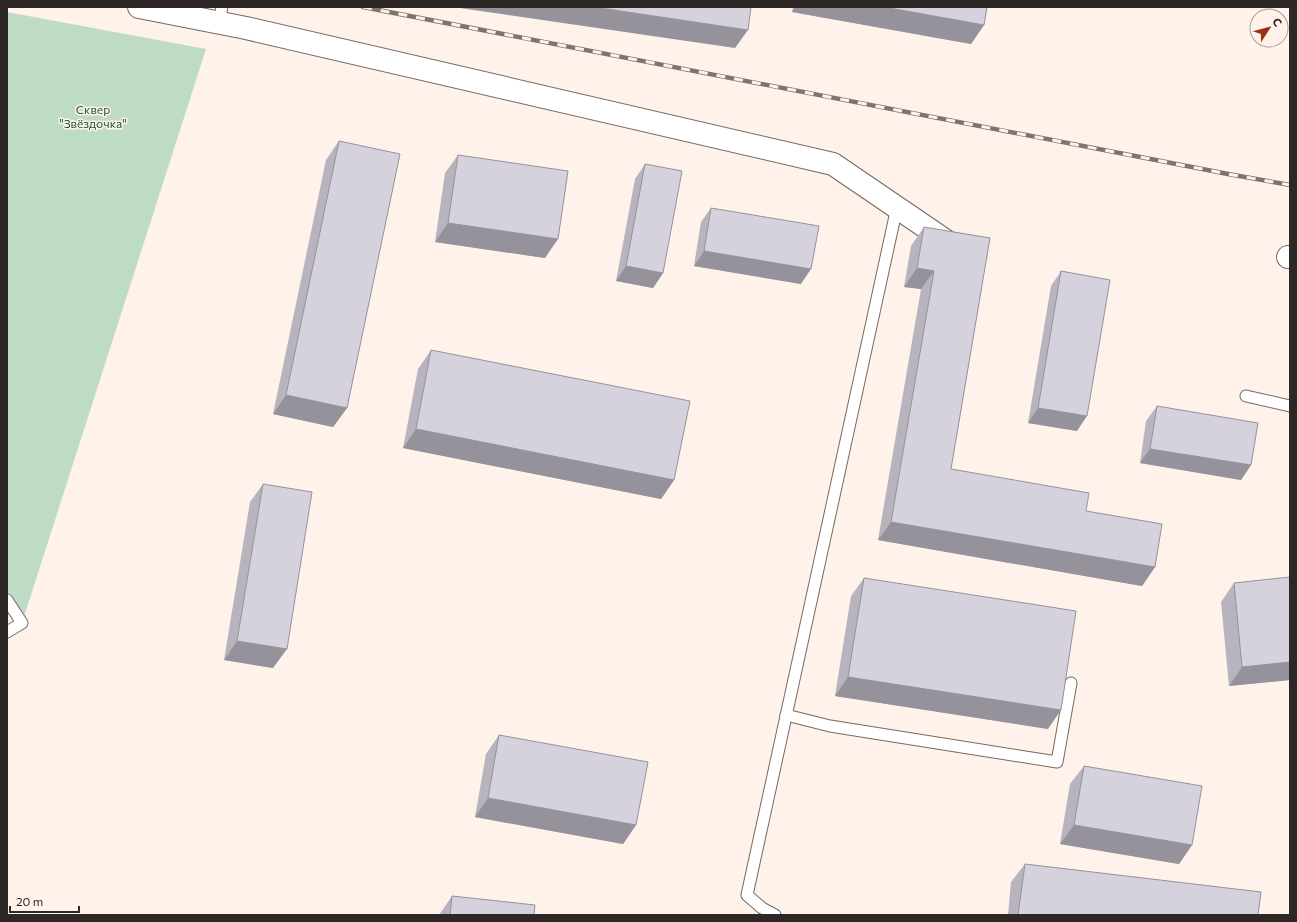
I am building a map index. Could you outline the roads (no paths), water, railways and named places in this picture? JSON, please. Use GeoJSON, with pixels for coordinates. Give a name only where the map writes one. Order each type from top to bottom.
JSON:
{"type":"FeatureCollection","features":[{"type":"Feature","properties":{"kind":"street"},"geometry":{"type":"LineString","coordinates":[[139,7],[221,14],[833,164],[960,250]]}},
{"type":"Feature","properties":{"kind":"lane"},"geometry":{"type":"LineString","coordinates":[[775,915],[762,908],[747,895],[896,207]]}},
{"type":"Feature","properties":{"kind":"lane"},"geometry":{"type":"LineString","coordinates":[[1246,396],[1290,406]]}},
{"type":"Feature","properties":{"kind":"lane"},"geometry":{"type":"LineString","coordinates":[[7,600],[22,623],[7,632]]}},
{"type":"Feature","properties":{"kind":"lane"},"geometry":{"type":"LineString","coordinates":[[786,716],[830,726],[1057,762],[1071,683]]}},
{"type":"Feature","properties":{"kind":"railway"},"geometry":{"type":"LineString","coordinates":[[363,7],[1290,185]]}},
{"type":"Feature","properties":{"kind":"park label","name":"Сквер \"Звёздочка\""},"geometry":{"type":"Point","coordinates":[93,116]}}]}
